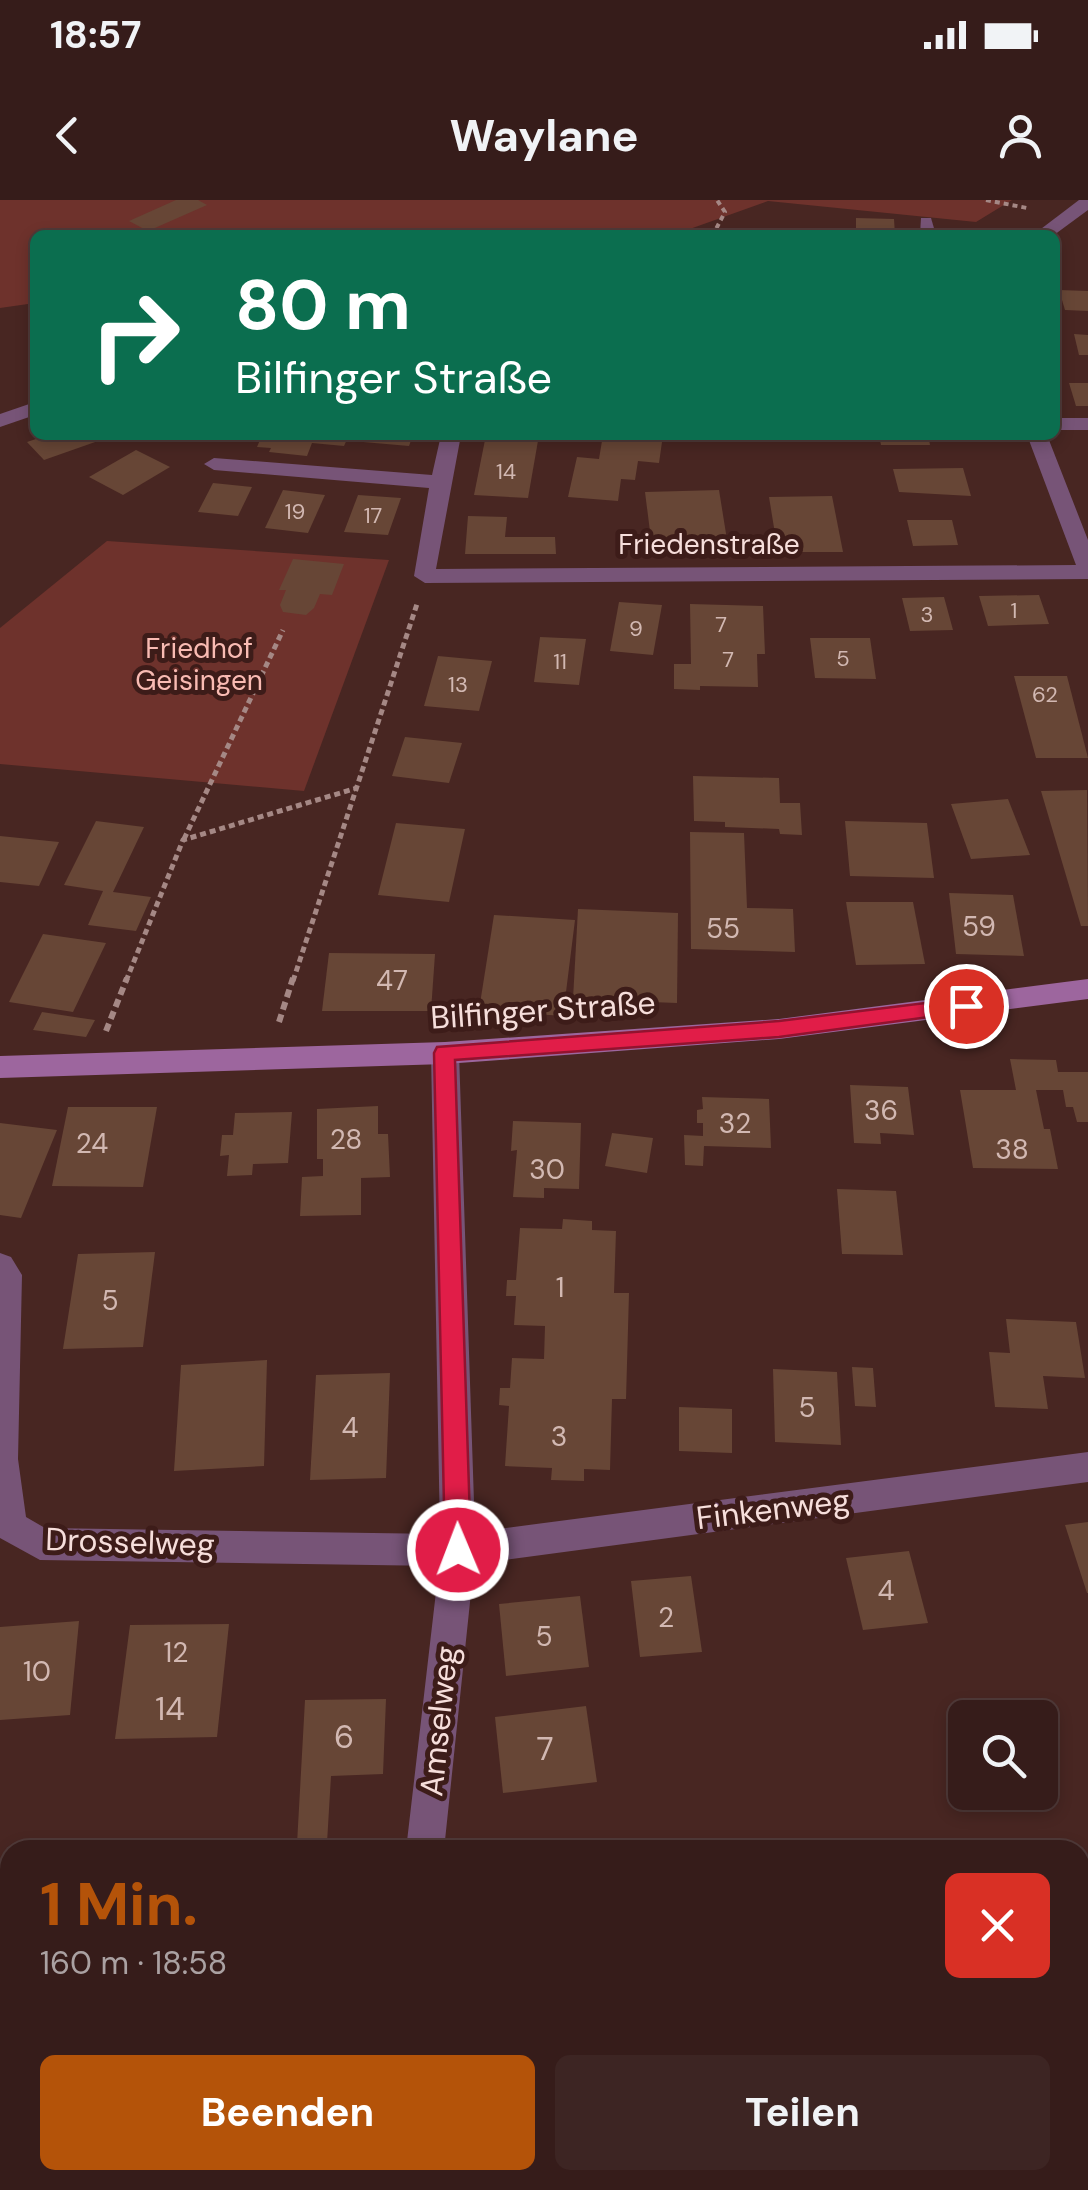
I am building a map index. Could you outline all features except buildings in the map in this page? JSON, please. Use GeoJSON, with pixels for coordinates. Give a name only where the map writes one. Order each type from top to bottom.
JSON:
{"type":"FeatureCollection","features":[{"type":"Feature","properties":{"kind":"street"},"geometry":{"type":"LineString","coordinates":[[1049,230],[1087,202]]}},
{"type":"Feature","properties":{"kind":"street"},"geometry":{"type":"LineString","coordinates":[[0,421],[30,410]]}},
{"type":"Feature","properties":{"kind":"street"},"geometry":{"type":"LineString","coordinates":[[1060,424],[1088,424]]}},
{"type":"Feature","properties":{"kind":"street"},"geometry":{"type":"LineString","coordinates":[[426,576],[439,482],[450,440]]}},
{"type":"Feature","properties":{"kind":"street"},"geometry":{"type":"LineString","coordinates":[[1039,440],[1086,561]]}},
{"type":"Feature","properties":{"kind":"street"},"geometry":{"type":"LineString","coordinates":[[214,464],[439,482]]}},
{"type":"Feature","properties":{"kind":"street","name":"Friedenstraße"},"geometry":{"type":"LineString","coordinates":[[426,576],[1086,561]]}},
{"type":"Feature","properties":{"kind":"street","name":"Bilfinger Straße"},"geometry":{"type":"LineString","coordinates":[[0,1067],[444,1053],[779,1029],[1088,989]]}},
{"type":"Feature","properties":{"kind":"street","name":"Amselweg"},"geometry":{"type":"LineString","coordinates":[[426,1840],[458,1550],[444,1053]]}},
{"type":"Feature","properties":{"kind":"street","name":"Drosselweg"},"geometry":{"type":"LineString","coordinates":[[0,1266],[8,1274],[0,1458],[10,1526],[40,1544],[458,1550]]}},
{"type":"Feature","properties":{"kind":"street","name":"Finkenweg"},"geometry":{"type":"LineString","coordinates":[[458,1550],[1088,1468]]}},
{"type":"Feature","properties":{"kind":"path"},"geometry":{"type":"LineString","coordinates":[[713,230],[725,212],[717,200]]}},
{"type":"Feature","properties":{"kind":"path"},"geometry":{"type":"LineString","coordinates":[[266,1060],[426,576]]}},
{"type":"Feature","properties":{"kind":"path"},"geometry":{"type":"LineString","coordinates":[[93,1063],[183,840],[283,630]]}},
{"type":"Feature","properties":{"kind":"path"},"geometry":{"type":"LineString","coordinates":[[183,840],[358,788]]}},
{"type":"Feature","properties":{"kind":"green space"},"geometry":{"type":"Polygon","coordinates":[[[0,200],[1012,200],[976,222],[768,201],[687,230],[30,230],[30,304],[0,308],[0,200]]]}},
{"type":"Feature","properties":{"kind":"green space","name":"Friedhof Geisingen"},"geometry":{"type":"Polygon","coordinates":[[[107,541],[389,560],[304,791],[0,764],[0,628],[107,541]]]}},
{"type":"Feature","properties":{"kind":"route"},"geometry":{"type":"LineString","coordinates":[[458,1550],[444,1053],[779,1029],[966,1006]]}}]}
